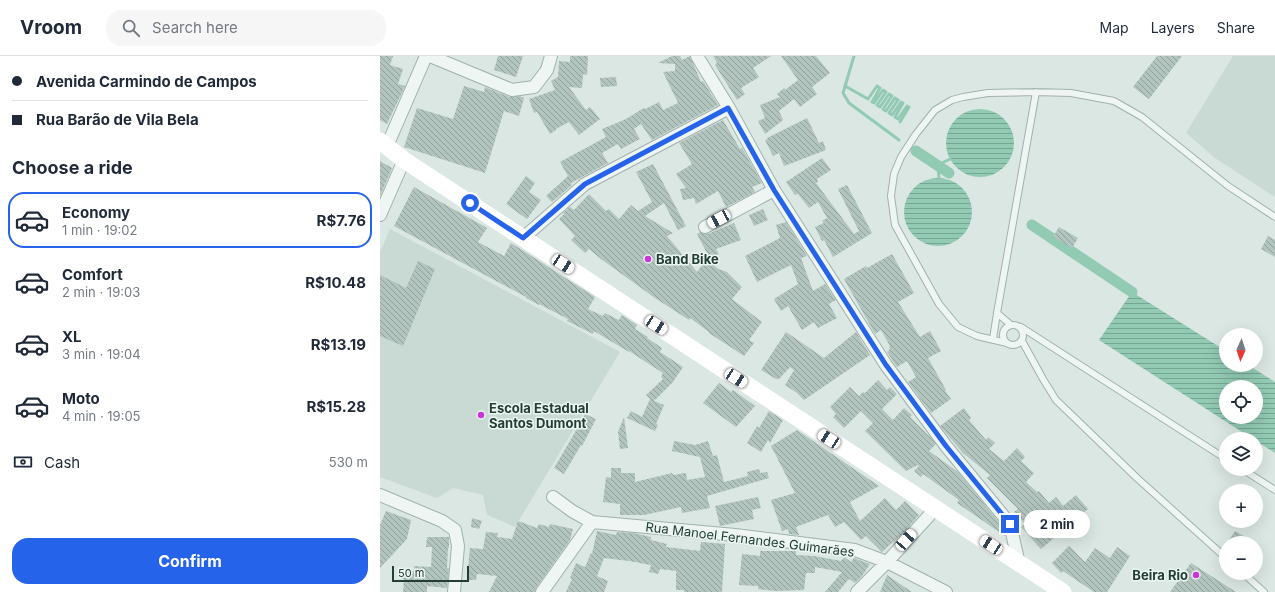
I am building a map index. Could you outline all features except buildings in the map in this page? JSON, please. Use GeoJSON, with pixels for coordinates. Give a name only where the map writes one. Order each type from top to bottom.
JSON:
{"type":"FeatureCollection","features":[{"type":"Feature","properties":{"kind":"main road"},"geometry":{"type":"LineString","coordinates":[[383,143],[404,160],[1063,592]]}},
{"type":"Feature","properties":{"kind":"street"},"geometry":{"type":"LineString","coordinates":[[383,143],[426,56]]}},
{"type":"Feature","properties":{"kind":"street"},"geometry":{"type":"LineString","coordinates":[[430,56],[512,90],[534,87],[547,70],[552,56]]}},
{"type":"Feature","properties":{"kind":"street"},"geometry":{"type":"LineString","coordinates":[[697,56],[774,190],[886,365],[942,440],[1010,524],[1019,564]]}},
{"type":"Feature","properties":{"kind":"street"},"geometry":{"type":"LineString","coordinates":[[523,238],[585,184],[728,108]]}},
{"type":"Feature","properties":{"kind":"street"},"geometry":{"type":"LineString","coordinates":[[380,215],[404,160]]}},
{"type":"Feature","properties":{"kind":"street"},"geometry":{"type":"LineString","coordinates":[[705,227],[774,190]]}},
{"type":"Feature","properties":{"kind":"street"},"geometry":{"type":"LineString","coordinates":[[381,497],[442,521],[455,530],[458,546],[454,592]]}},
{"type":"Feature","properties":{"kind":"street","name":"Rua Manoel Fernandes Guimarães"},"geometry":{"type":"LineString","coordinates":[[553,497],[572,511],[592,522],[734,534],[854,550],[887,562],[946,592]]}},
{"type":"Feature","properties":{"kind":"street"},"geometry":{"type":"LineString","coordinates":[[856,592],[887,562],[935,509]]}},
{"type":"Feature","properties":{"kind":"street"},"geometry":{"type":"LineString","coordinates":[[542,592],[592,522]]}},
{"type":"Feature","properties":{"kind":"lane"},"geometry":{"type":"LineString","coordinates":[[1021,327],[1024,334],[1022,341],[1016,345],[1013,345],[977,336],[958,327],[939,304],[895,225],[891,196],[894,174],[901,157],[916,134],[935,110],[952,100],[988,93],[1036,92],[1071,93],[1114,101],[1142,118],[1228,186],[1275,217]]}},
{"type":"Feature","properties":{"kind":"lane"},"geometry":{"type":"LineString","coordinates":[[993,339],[1036,92]]}},
{"type":"Feature","properties":{"kind":"lane"},"geometry":{"type":"LineString","coordinates":[[997,313],[1011,324],[1018,325],[1219,454]]}},
{"type":"Feature","properties":{"kind":"lane"},"geometry":{"type":"LineString","coordinates":[[1007,343],[1003,338],[1003,331],[1011,324]]}},
{"type":"Feature","properties":{"kind":"lane"},"geometry":{"type":"LineString","coordinates":[[1022,341],[1056,400],[1138,478],[1219,552]]}},
{"type":"Feature","properties":{"kind":"lane"},"geometry":{"type":"LineString","coordinates":[[1253,476],[1275,490]]}},
{"type":"Feature","properties":{"kind":"lane"},"geometry":{"type":"LineString","coordinates":[[1251,580],[1264,592]]}},
{"type":"Feature","properties":{"kind":"shaded area"},"geometry":{"type":"Polygon","coordinates":[[[1233,56],[1275,56],[1275,197],[1215,158],[1186,133],[1233,56]]]}},
{"type":"Feature","properties":{"kind":"shaded area"},"geometry":{"type":"Polygon","coordinates":[[[980,109],[993,112],[1004,119],[1011,130],[1014,143],[1011,156],[1004,167],[993,174],[980,177],[967,174],[956,167],[949,156],[946,143],[949,130],[956,119],[967,112],[980,109]]]}},
{"type":"Feature","properties":{"kind":"shaded area"},"geometry":{"type":"Polygon","coordinates":[[[938,178],[951,181],[962,188],[969,199],[972,212],[969,225],[962,236],[951,243],[938,246],[925,243],[914,236],[907,225],[904,212],[907,199],[914,188],[925,181],[938,178]]]}},
{"type":"Feature","properties":{"kind":"shaded area","name":"Escola Estadual Santos Dumont"},"geometry":{"type":"Polygon","coordinates":[[[390,229],[620,352],[515,527],[487,515],[483,495],[453,488],[437,498],[380,477],[380,252],[390,229]]]}},
{"type":"Feature","properties":{"kind":"shaded area"},"geometry":{"type":"Polygon","coordinates":[[[1132,292],[1219,347],[1219,372],[1259,372],[1275,382],[1275,453],[1263,445],[1263,432],[1242,432],[1230,424],[1263,424],[1263,380],[1219,380],[1219,417],[1099,340],[1132,292]]]}},
{"type":"Feature","properties":{"kind":"waterway"},"geometry":{"type":"LineString","coordinates":[[854,56],[843,93],[849,103],[899,140]]}},
{"type":"Feature","properties":{"kind":"waterway"},"geometry":{"type":"LineString","coordinates":[[845,86],[868,99],[877,86],[880,88],[872,102],[874,103],[883,90],[886,92],[877,105],[880,107],[889,94],[892,96],[883,109],[886,111],[895,98],[898,100],[889,113],[892,115],[901,102],[903,103],[895,117],[898,119],[907,106],[909,107],[900,122]]}},
{"type":"Feature","properties":{"kind":"waterway"},"geometry":{"type":"LineString","coordinates":[[916,151],[949,173]]}},
{"type":"Feature","properties":{"kind":"waterway"},"geometry":{"type":"LineString","coordinates":[[939,179],[938,165],[950,159]]}},
{"type":"Feature","properties":{"kind":"waterway"},"geometry":{"type":"LineString","coordinates":[[1032,225],[1132,292]]}},
{"type":"Feature","properties":{"kind":"place","name":"Band Bike"},"geometry":{"type":"Point","coordinates":[648,259]}},
{"type":"Feature","properties":{"kind":"place","name":"Escola Estadual Santos Dumont"},"geometry":{"type":"Point","coordinates":[481,415]}},
{"type":"Feature","properties":{"kind":"place","name":"Beira Rio"},"geometry":{"type":"Point","coordinates":[1196,575]}},
{"type":"Feature","properties":{"kind":"route"},"geometry":{"type":"LineString","coordinates":[[470,203],[523,238],[585,184],[728,108],[774,190],[886,365],[914,405],[1010,524]]}}]}
